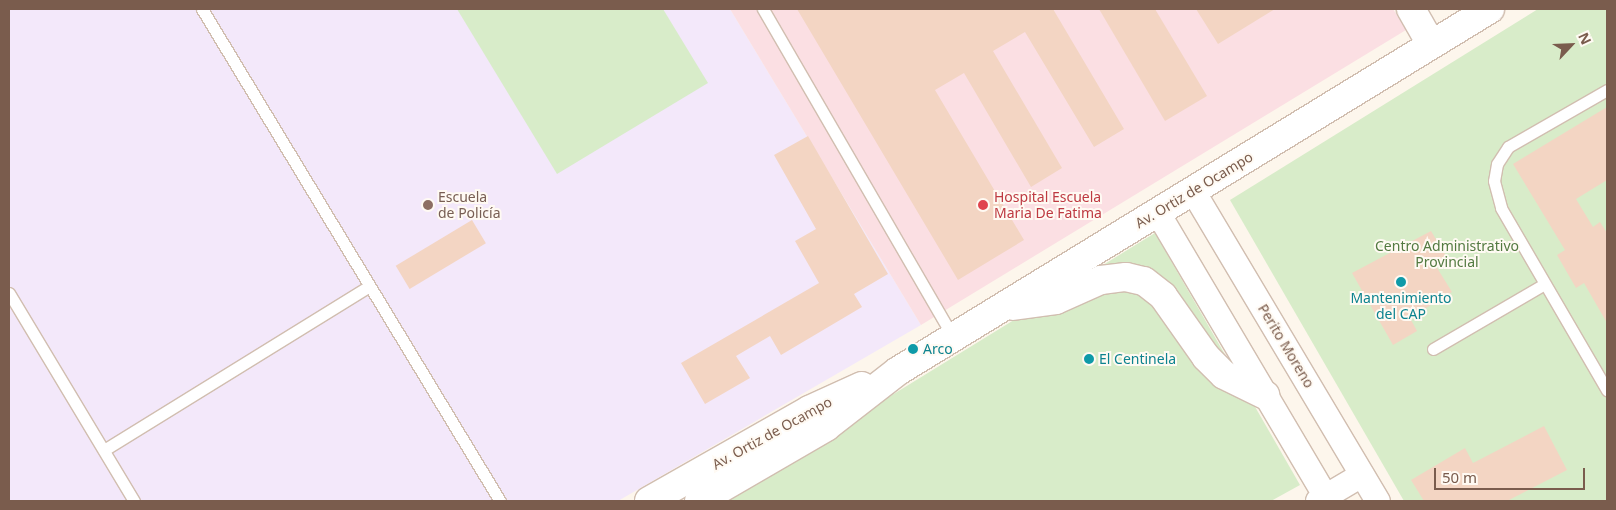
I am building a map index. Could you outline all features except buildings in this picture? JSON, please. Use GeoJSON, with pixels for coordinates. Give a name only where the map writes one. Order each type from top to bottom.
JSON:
{"type":"FeatureCollection","features":[{"type":"Feature","properties":{"kind":"main road"},"geometry":{"type":"LineString","coordinates":[[1411,9],[1431,44]]}},
{"type":"Feature","properties":{"kind":"main road","name":"Av. Ortiz de Ocampo"},"geometry":{"type":"LineString","coordinates":[[699,501],[826,427],[898,371],[1490,9]]}},
{"type":"Feature","properties":{"kind":"main road"},"geometry":{"type":"LineString","coordinates":[[1004,306],[1056,300],[1101,280],[1126,277],[1144,282],[1163,296],[1206,357],[1224,375],[1265,395]]}},
{"type":"Feature","properties":{"kind":"main road","name":"Av. Ortiz de Ocampo"},"geometry":{"type":"LineString","coordinates":[[649,501],[809,410],[898,371]]}},
{"type":"Feature","properties":{"kind":"street","name":"Perito Moreno"},"geometry":{"type":"LineString","coordinates":[[1193,191],[1378,501]]}},
{"type":"Feature","properties":{"kind":"street"},"geometry":{"type":"LineString","coordinates":[[1158,213],[1324,500],[1362,474]]}},
{"type":"Feature","properties":{"kind":"lane"},"geometry":{"type":"LineString","coordinates":[[202,9],[500,501]]}},
{"type":"Feature","properties":{"kind":"lane"},"geometry":{"type":"LineString","coordinates":[[763,9],[953,337]]}},
{"type":"Feature","properties":{"kind":"lane"},"geometry":{"type":"LineString","coordinates":[[1607,90],[1508,147],[1497,164],[1494,181],[1501,208],[1544,285],[1607,390]]}},
{"type":"Feature","properties":{"kind":"lane"},"geometry":{"type":"LineString","coordinates":[[1433,349],[1544,285]]}},
{"type":"Feature","properties":{"kind":"lane"},"geometry":{"type":"LineString","coordinates":[[104,450],[370,286]]}},
{"type":"Feature","properties":{"kind":"lane"},"geometry":{"type":"LineString","coordinates":[[9,293],[134,501]]}},
{"type":"Feature","properties":{"kind":"shaded area","name":"Escuela de Policía"},"geometry":{"type":"Polygon","coordinates":[[[9,9],[730,9],[921,325],[618,501],[9,501],[9,9]]]}},
{"type":"Feature","properties":{"kind":"shaded area","name":"Hospital Escuela Maria De Fatima"},"geometry":{"type":"Polygon","coordinates":[[[730,9],[1393,9],[1406,30],[921,325],[730,9]]]}},
{"type":"Feature","properties":{"kind":"green space"},"geometry":{"type":"Polygon","coordinates":[[[457,9],[663,9],[708,83],[557,174],[457,9]]]}},
{"type":"Feature","properties":{"kind":"green space","name":"Centro Administrativo Provincial"},"geometry":{"type":"Polygon","coordinates":[[[1538,9],[1607,9],[1607,501],[1404,501],[1230,200],[1538,9]]]}},
{"type":"Feature","properties":{"kind":"green space","name":"El Centinela"},"geometry":{"type":"Polygon","coordinates":[[[1155,233],[1300,485],[1271,501],[720,501],[1155,233]]]}},
{"type":"Feature","properties":{"kind":"place","name":"Escuela de Policía"},"geometry":{"type":"Point","coordinates":[428,205]}},
{"type":"Feature","properties":{"kind":"place","name":"Hospital Escuela Maria De Fatima"},"geometry":{"type":"Point","coordinates":[983,205]}},
{"type":"Feature","properties":{"kind":"place","name":"Mantenimiento del CAP"},"geometry":{"type":"Point","coordinates":[1401,282]}},
{"type":"Feature","properties":{"kind":"place","name":"Arco"},"geometry":{"type":"Point","coordinates":[913,349]}},
{"type":"Feature","properties":{"kind":"place","name":"El Centinela"},"geometry":{"type":"Point","coordinates":[1089,359]}}]}
